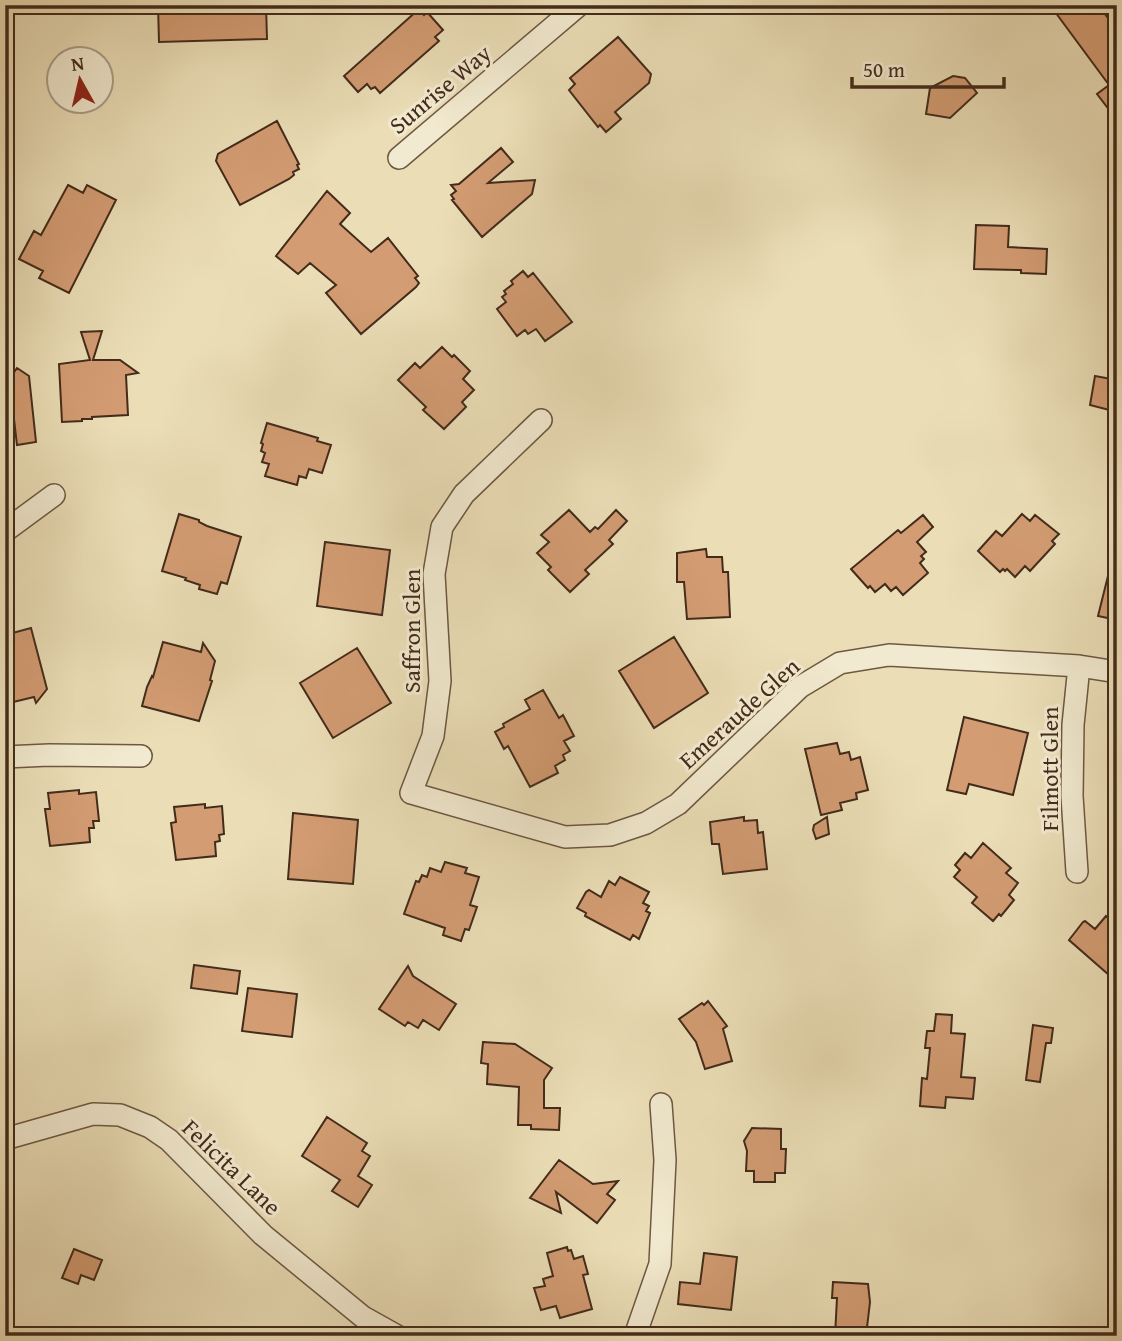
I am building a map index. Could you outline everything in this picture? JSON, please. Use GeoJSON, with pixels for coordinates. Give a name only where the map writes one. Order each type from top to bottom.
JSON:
{"type":"FeatureCollection","features":[{"type":"Feature","properties":{"kind":"street","name":"Sunrise Way"},"geometry":{"type":"LineString","coordinates":[[399,158],[579,5]]}},
{"type":"Feature","properties":{"kind":"street","name":"Saffron Glen"},"geometry":{"type":"LineString","coordinates":[[411,793],[432,736],[440,681],[434,574],[442,527],[464,494],[541,420]]}},
{"type":"Feature","properties":{"kind":"street"},"geometry":{"type":"LineString","coordinates":[[5,531],[54,495]]}},
{"type":"Feature","properties":{"kind":"street","name":"Emeraude Glen"},"geometry":{"type":"LineString","coordinates":[[411,793],[565,837],[610,835],[646,823],[678,804],[800,687],[840,663],[890,655],[1079,666],[1117,672]]}},
{"type":"Feature","properties":{"kind":"street","name":"Filmott Glen"},"geometry":{"type":"LineString","coordinates":[[1077,872],[1072,796],[1073,725],[1079,666]]}},
{"type":"Feature","properties":{"kind":"street"},"geometry":{"type":"LineString","coordinates":[[5,757],[141,756]]}},
{"type":"Feature","properties":{"kind":"street"},"geometry":{"type":"LineString","coordinates":[[635,1336],[660,1264],[665,1160],[662,1104]]}},
{"type":"Feature","properties":{"kind":"street","name":"Felicita Lane"},"geometry":{"type":"LineString","coordinates":[[5,1139],[93,1114],[120,1115],[150,1127],[169,1140],[263,1235],[363,1317],[397,1336]]}},
{"type":"Feature","properties":{"kind":"building"},"geometry":{"type":"Polygon","coordinates":[[[158,5],[266,5],[267,39],[159,42],[158,5]]]}},
{"type":"Feature","properties":{"kind":"building"},"geometry":{"type":"Polygon","coordinates":[[[1050,5],[1098,5],[1117,30],[1117,120],[1097,94],[1109,85],[1050,5]]]}},
{"type":"Feature","properties":{"kind":"building"},"geometry":{"type":"Polygon","coordinates":[[[419,9],[424,15],[427,12],[443,30],[435,37],[439,41],[380,93],[367,84],[358,92],[344,76],[419,9]]]}},
{"type":"Feature","properties":{"kind":"building"},"geometry":{"type":"Polygon","coordinates":[[[618,37],[651,74],[649,83],[615,112],[621,119],[606,132],[600,125],[598,127],[569,90],[575,84],[570,78],[618,37]]]}},
{"type":"Feature","properties":{"kind":"building"},"geometry":{"type":"Polygon","coordinates":[[[953,76],[965,78],[977,93],[950,118],[926,114],[930,88],[953,76]]]}},
{"type":"Feature","properties":{"kind":"building"},"geometry":{"type":"Polygon","coordinates":[[[277,121],[299,169],[293,172],[294,175],[289,179],[240,205],[216,161],[218,154],[277,121]]]}},
{"type":"Feature","properties":{"kind":"building"},"geometry":{"type":"Polygon","coordinates":[[[501,148],[513,162],[488,183],[535,180],[532,194],[482,237],[452,200],[454,199],[451,195],[456,191],[451,185],[459,184],[501,148]]]}},
{"type":"Feature","properties":{"kind":"building"},"geometry":{"type":"Polygon","coordinates":[[[68,185],[83,193],[87,185],[116,200],[69,293],[39,278],[43,271],[19,259],[34,231],[41,235],[68,185]]]}},
{"type":"Feature","properties":{"kind":"building"},"geometry":{"type":"Polygon","coordinates":[[[327,191],[350,213],[340,224],[371,252],[388,238],[418,276],[415,278],[419,283],[416,287],[361,334],[326,293],[336,285],[310,263],[298,274],[276,256],[327,191]]]}},
{"type":"Feature","properties":{"kind":"building"},"geometry":{"type":"Polygon","coordinates":[[[976,225],[1009,226],[1008,247],[1047,249],[1046,274],[1021,273],[1021,270],[974,269],[976,225]]]}},
{"type":"Feature","properties":{"kind":"building"},"geometry":{"type":"Polygon","coordinates":[[[523,271],[528,277],[533,273],[572,322],[545,341],[536,329],[528,334],[525,330],[517,336],[497,309],[506,302],[502,297],[506,294],[504,291],[523,271]]]}},
{"type":"Feature","properties":{"kind":"building"},"geometry":{"type":"Polygon","coordinates":[[[102,331],[93,360],[120,360],[138,373],[126,375],[128,415],[62,422],[59,364],[90,360],[81,332],[102,331]]]}},
{"type":"Feature","properties":{"kind":"building"},"geometry":{"type":"Polygon","coordinates":[[[442,347],[470,371],[463,379],[474,390],[462,402],[466,407],[444,429],[423,410],[426,407],[398,380],[415,363],[420,368],[442,347]]]}},
{"type":"Feature","properties":{"kind":"building"},"geometry":{"type":"Polygon","coordinates":[[[17,368],[29,376],[36,442],[17,445],[14,419],[5,420],[5,379],[10,378],[17,368]]]}},
{"type":"Feature","properties":{"kind":"building"},"geometry":{"type":"Polygon","coordinates":[[[1095,376],[1117,380],[1117,412],[1090,405],[1095,376]]]}},
{"type":"Feature","properties":{"kind":"building"},"geometry":{"type":"Polygon","coordinates":[[[267,423],[318,438],[317,441],[331,445],[322,473],[309,469],[306,478],[299,476],[297,485],[265,476],[269,464],[262,462],[265,453],[261,451],[261,443],[267,423]]]}},
{"type":"Feature","properties":{"kind":"building"},"geometry":{"type":"Polygon","coordinates":[[[569,510],[590,532],[595,527],[598,529],[616,510],[627,521],[609,540],[613,544],[585,570],[589,574],[570,592],[548,570],[551,567],[537,553],[549,542],[541,535],[569,510]]]}},
{"type":"Feature","properties":{"kind":"building"},"geometry":{"type":"Polygon","coordinates":[[[179,514],[241,537],[227,584],[221,582],[217,594],[199,589],[200,585],[185,580],[186,578],[162,571],[179,514]]]}},
{"type":"Feature","properties":{"kind":"building"},"geometry":{"type":"Polygon","coordinates":[[[1022,514],[1030,521],[1035,515],[1059,534],[1052,541],[1055,544],[1030,571],[1025,566],[1015,577],[1007,569],[1000,572],[978,551],[996,531],[1002,536],[1022,514]]]}},
{"type":"Feature","properties":{"kind":"building"},"geometry":{"type":"Polygon","coordinates":[[[923,515],[933,527],[917,542],[926,552],[921,556],[924,559],[920,563],[928,573],[903,595],[896,587],[891,591],[885,584],[875,592],[870,586],[868,588],[851,569],[898,530],[901,533],[923,515]]]}},
{"type":"Feature","properties":{"kind":"building"},"geometry":{"type":"Polygon","coordinates":[[[325,542],[390,550],[382,615],[317,606],[325,542]]]}},
{"type":"Feature","properties":{"kind":"building"},"geometry":{"type":"Polygon","coordinates":[[[706,549],[707,557],[722,557],[723,572],[728,572],[730,617],[687,619],[684,582],[677,582],[677,553],[706,549]]]}},
{"type":"Feature","properties":{"kind":"building"},"geometry":{"type":"Polygon","coordinates":[[[1111,564],[1117,564],[1117,620],[1098,616],[1111,564]]]}},
{"type":"Feature","properties":{"kind":"building"},"geometry":{"type":"Polygon","coordinates":[[[31,628],[47,689],[36,703],[34,697],[5,704],[5,635],[31,628]]]}},
{"type":"Feature","properties":{"kind":"building"},"geometry":{"type":"Polygon","coordinates":[[[674,637],[708,693],[654,728],[619,671],[674,637]]]}},
{"type":"Feature","properties":{"kind":"building"},"geometry":{"type":"Polygon","coordinates":[[[163,642],[201,652],[203,643],[215,661],[210,680],[212,681],[199,721],[142,706],[163,642]]]}},
{"type":"Feature","properties":{"kind":"building"},"geometry":{"type":"Polygon","coordinates":[[[357,648],[391,703],[333,738],[300,683],[357,648]]]}},
{"type":"Feature","properties":{"kind":"building"},"geometry":{"type":"Polygon","coordinates":[[[543,690],[559,718],[563,715],[574,736],[564,741],[570,751],[563,755],[565,760],[555,766],[558,773],[530,787],[508,746],[504,749],[495,732],[504,727],[503,724],[530,709],[525,700],[543,690]]]}},
{"type":"Feature","properties":{"kind":"building"},"geometry":{"type":"Polygon","coordinates":[[[964,717],[1028,733],[1013,795],[969,784],[966,794],[947,790],[964,717]]]}},
{"type":"Feature","properties":{"kind":"building"},"geometry":{"type":"Polygon","coordinates":[[[837,743],[840,754],[849,752],[851,760],[860,757],[868,790],[856,793],[857,799],[840,803],[842,810],[821,815],[805,749],[837,743]]]}},
{"type":"Feature","properties":{"kind":"building"},"geometry":{"type":"Polygon","coordinates":[[[79,790],[79,794],[96,792],[99,821],[93,821],[94,828],[89,828],[90,842],[50,846],[45,809],[50,809],[48,793],[79,790]]]}},
{"type":"Feature","properties":{"kind":"building"},"geometry":{"type":"Polygon","coordinates":[[[205,804],[205,808],[222,806],[224,834],[219,835],[220,841],[215,842],[216,856],[176,860],[171,823],[176,822],[174,807],[205,804]]]}},
{"type":"Feature","properties":{"kind":"building"},"geometry":{"type":"Polygon","coordinates":[[[293,813],[358,820],[353,884],[288,879],[293,813]]]}},
{"type":"Feature","properties":{"kind":"building"},"geometry":{"type":"Polygon","coordinates":[[[744,817],[744,821],[757,820],[758,833],[763,832],[767,869],[723,874],[719,844],[712,844],[710,822],[744,817]]]}},
{"type":"Feature","properties":{"kind":"building"},"geometry":{"type":"Polygon","coordinates":[[[827,817],[829,834],[816,839],[814,825],[827,817]]]}},
{"type":"Feature","properties":{"kind":"building"},"geometry":{"type":"Polygon","coordinates":[[[983,843],[1011,868],[1006,873],[1018,883],[1009,895],[1014,900],[1001,916],[999,914],[993,921],[972,903],[977,897],[954,877],[960,870],[955,865],[965,853],[971,858],[983,843]]]}},
{"type":"Feature","properties":{"kind":"building"},"geometry":{"type":"Polygon","coordinates":[[[445,862],[467,868],[465,873],[479,877],[470,905],[477,907],[469,930],[465,929],[461,941],[443,935],[445,928],[404,914],[416,881],[419,882],[422,875],[427,877],[430,868],[441,872],[445,862]]]}},
{"type":"Feature","properties":{"kind":"building"},"geometry":{"type":"Polygon","coordinates":[[[620,877],[649,892],[643,903],[649,906],[646,911],[650,913],[639,939],[633,935],[630,940],[585,916],[586,913],[577,908],[586,892],[589,890],[601,897],[609,881],[615,885],[620,877]]]}},
{"type":"Feature","properties":{"kind":"building"},"geometry":{"type":"Polygon","coordinates":[[[1106,916],[1117,925],[1117,982],[1069,940],[1083,922],[1095,929],[1106,916]]]}},
{"type":"Feature","properties":{"kind":"building"},"geometry":{"type":"Polygon","coordinates":[[[194,965],[240,971],[237,994],[191,988],[194,965]]]}},
{"type":"Feature","properties":{"kind":"building"},"geometry":{"type":"Polygon","coordinates":[[[408,966],[413,976],[456,1004],[439,1030],[423,1020],[418,1028],[408,1022],[405,1026],[379,1009],[408,966]]]}},
{"type":"Feature","properties":{"kind":"building"},"geometry":{"type":"Polygon","coordinates":[[[248,988],[297,994],[292,1037],[242,1031],[248,988]]]}},
{"type":"Feature","properties":{"kind":"building"},"geometry":{"type":"Polygon","coordinates":[[[708,1001],[727,1026],[723,1029],[732,1061],[705,1069],[696,1042],[679,1019],[708,1001]]]}},
{"type":"Feature","properties":{"kind":"building"},"geometry":{"type":"Polygon","coordinates":[[[936,1014],[952,1015],[951,1033],[965,1034],[961,1077],[975,1078],[973,1099],[946,1097],[945,1108],[920,1106],[922,1078],[927,1079],[930,1048],[925,1048],[927,1031],[934,1031],[936,1014]]]}},
{"type":"Feature","properties":{"kind":"building"},"geometry":{"type":"Polygon","coordinates":[[[1033,1025],[1053,1028],[1051,1043],[1046,1043],[1040,1082],[1026,1080],[1033,1025]]]}},
{"type":"Feature","properties":{"kind":"building"},"geometry":{"type":"Polygon","coordinates":[[[483,1042],[515,1044],[552,1068],[544,1080],[544,1108],[560,1108],[559,1130],[531,1129],[531,1125],[518,1125],[519,1087],[487,1084],[488,1064],[481,1063],[483,1042]]]}},
{"type":"Feature","properties":{"kind":"building"},"geometry":{"type":"Polygon","coordinates":[[[327,1117],[367,1143],[362,1151],[370,1156],[358,1176],[372,1185],[358,1207],[332,1191],[340,1180],[302,1156],[327,1117]]]}},
{"type":"Feature","properties":{"kind":"building"},"geometry":{"type":"Polygon","coordinates":[[[752,1128],[781,1129],[781,1149],[786,1149],[785,1173],[775,1173],[775,1182],[754,1182],[754,1171],[746,1171],[747,1151],[744,1141],[752,1128]]]}},
{"type":"Feature","properties":{"kind":"building"},"geometry":{"type":"Polygon","coordinates":[[[559,1160],[593,1184],[618,1181],[607,1194],[615,1200],[597,1223],[556,1192],[561,1213],[530,1198],[559,1160]]]}},
{"type":"Feature","properties":{"kind":"building"},"geometry":{"type":"Polygon","coordinates":[[[567,1247],[574,1259],[583,1256],[588,1274],[583,1275],[592,1309],[560,1318],[556,1306],[541,1310],[534,1288],[545,1286],[543,1279],[553,1276],[547,1253],[567,1247]]]}},
{"type":"Feature","properties":{"kind":"building"},"geometry":{"type":"Polygon","coordinates":[[[74,1249],[102,1260],[94,1280],[81,1275],[78,1284],[62,1278],[74,1249]]]}},
{"type":"Feature","properties":{"kind":"building"},"geometry":{"type":"Polygon","coordinates":[[[704,1253],[737,1257],[731,1310],[678,1304],[680,1282],[700,1284],[704,1253]]]}},
{"type":"Feature","properties":{"kind":"building"},"geometry":{"type":"Polygon","coordinates":[[[833,1282],[868,1284],[870,1302],[866,1336],[835,1336],[837,1298],[832,1298],[833,1282]]]}}]}
